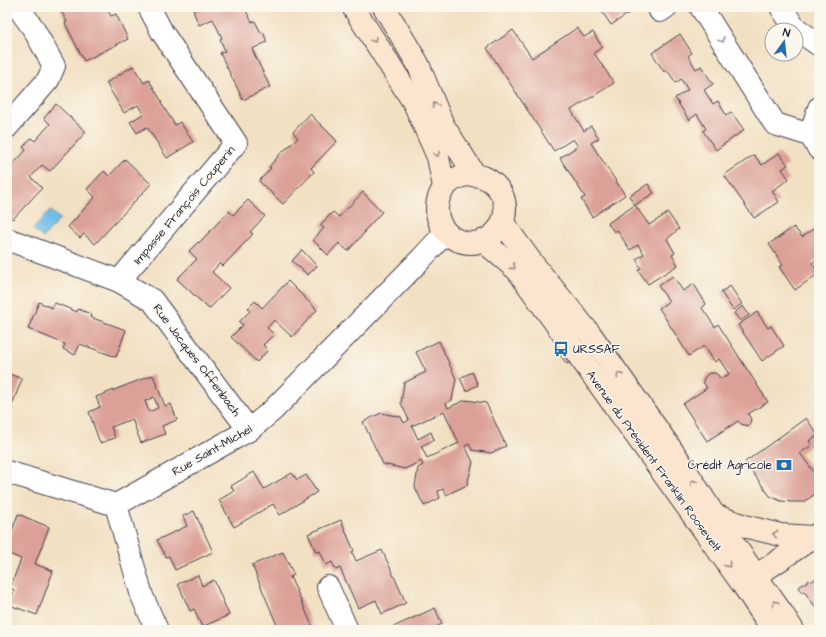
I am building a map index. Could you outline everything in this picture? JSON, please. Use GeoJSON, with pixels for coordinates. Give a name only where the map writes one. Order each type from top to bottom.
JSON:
{"type":"FeatureCollection","features":[{"type":"Feature","properties":{"kind":"main road"},"geometry":{"type":"LineString","coordinates":[[353,7],[414,103],[438,157],[444,187]]}},
{"type":"Feature","properties":{"kind":"main road"},"geometry":{"type":"LineString","coordinates":[[384,7],[418,64],[443,125],[475,175]]}},
{"type":"Feature","properties":{"kind":"main road"},"geometry":{"type":"LineString","coordinates":[[463,175],[475,175],[487,178],[497,187],[504,198],[505,211],[503,223],[495,234],[483,242],[470,244],[456,241],[446,232],[438,222],[436,209],[438,196],[444,187],[453,179],[463,175]]}},
{"type":"Feature","properties":{"kind":"main road","name":"Avenue du Président Franklin Roosevelt"},"geometry":{"type":"LineString","coordinates":[[503,223],[533,264],[591,335],[683,466],[714,515],[749,580],[773,630]]}},
{"type":"Feature","properties":{"kind":"main road","name":"Avenue du Président Franklin Roosevelt"},"geometry":{"type":"LineString","coordinates":[[483,242],[518,271],[749,580],[782,613],[793,630]]}},
{"type":"Feature","properties":{"kind":"main road"},"geometry":{"type":"LineString","coordinates":[[714,515],[748,527],[781,535],[816,535]]}},
{"type":"Feature","properties":{"kind":"main road"},"geometry":{"type":"LineString","coordinates":[[749,580],[816,535]]}},
{"type":"Feature","properties":{"kind":"street"},"geometry":{"type":"LineString","coordinates":[[7,127],[48,80],[54,66],[33,28],[18,7]]}},
{"type":"Feature","properties":{"kind":"street","name":"Impasse François Couperin"},"geometry":{"type":"LineString","coordinates":[[119,281],[236,144],[162,32],[149,7]]}},
{"type":"Feature","properties":{"kind":"street"},"geometry":{"type":"LineString","coordinates":[[701,7],[775,124],[815,142],[819,108]]}},
{"type":"Feature","properties":{"kind":"street"},"geometry":{"type":"LineString","coordinates":[[781,7],[794,27],[819,45]]}},
{"type":"Feature","properties":{"kind":"street","name":"Rue Saint-Michel"},"geometry":{"type":"LineString","coordinates":[[116,505],[249,430],[273,410],[446,232]]}},
{"type":"Feature","properties":{"kind":"street","name":"Rue Jacques Offenbach"},"geometry":{"type":"LineString","coordinates":[[7,239],[119,281],[152,300],[249,430]]}},
{"type":"Feature","properties":{"kind":"street"},"geometry":{"type":"LineString","coordinates":[[7,472],[116,505],[142,596],[157,630]]}},
{"type":"Feature","properties":{"kind":"street"},"geometry":{"type":"LineString","coordinates":[[328,587],[347,630]]}},
{"type":"Feature","properties":{"kind":"water"},"geometry":{"type":"Polygon","coordinates":[[[50,210],[60,219],[43,238],[33,229],[50,210]]]}},
{"type":"Feature","properties":{"kind":"building"},"geometry":{"type":"Polygon","coordinates":[[[59,7],[106,7],[111,16],[116,14],[128,39],[84,61],[65,23],[67,22],[59,7]]]}},
{"type":"Feature","properties":{"kind":"building"},"geometry":{"type":"Polygon","coordinates":[[[200,7],[244,7],[252,22],[255,21],[261,33],[263,32],[267,42],[252,49],[270,87],[243,100],[220,53],[225,51],[220,39],[222,38],[213,19],[199,25],[193,11],[200,7]]]}},
{"type":"Feature","properties":{"kind":"building"},"geometry":{"type":"Polygon","coordinates":[[[599,7],[627,7],[631,12],[611,25],[599,7]]]}},
{"type":"Feature","properties":{"kind":"building"},"geometry":{"type":"Polygon","coordinates":[[[577,28],[584,37],[593,32],[602,47],[594,53],[614,83],[571,110],[584,131],[591,126],[599,138],[591,143],[625,195],[592,217],[581,199],[585,197],[560,158],[578,146],[573,139],[554,151],[487,48],[513,30],[532,58],[577,28]]]}},
{"type":"Feature","properties":{"kind":"building"},"geometry":{"type":"Polygon","coordinates":[[[680,34],[692,53],[688,56],[696,69],[701,66],[713,84],[704,90],[713,104],[718,101],[726,115],[731,112],[744,130],[716,150],[703,131],[706,129],[697,114],[689,120],[675,98],[688,90],[681,79],[676,83],[667,70],[664,72],[652,53],[680,34]]]}},
{"type":"Feature","properties":{"kind":"building"},"geometry":{"type":"Polygon","coordinates":[[[7,66],[13,71],[7,77],[7,66]]]}},
{"type":"Feature","properties":{"kind":"building"},"geometry":{"type":"Polygon","coordinates":[[[133,66],[144,83],[149,80],[175,125],[180,122],[193,142],[167,158],[147,127],[137,133],[130,122],[143,114],[138,105],[124,113],[106,83],[133,66]]]}},
{"type":"Feature","properties":{"kind":"building"},"geometry":{"type":"Polygon","coordinates":[[[56,104],[86,132],[50,171],[42,165],[31,177],[42,188],[13,219],[7,213],[7,171],[26,150],[23,147],[31,138],[35,141],[50,124],[44,118],[56,104]]]}},
{"type":"Feature","properties":{"kind":"building"},"geometry":{"type":"Polygon","coordinates":[[[310,114],[337,141],[311,168],[314,172],[283,204],[259,181],[271,168],[269,167],[280,154],[298,138],[293,132],[310,114]]]}},
{"type":"Feature","properties":{"kind":"building"},"geometry":{"type":"Polygon","coordinates":[[[779,153],[788,165],[782,169],[789,179],[772,191],[779,202],[754,218],[724,175],[754,155],[762,165],[779,153]]]}},
{"type":"Feature","properties":{"kind":"building"},"geometry":{"type":"Polygon","coordinates":[[[125,159],[151,184],[95,244],[84,234],[80,238],[68,227],[95,197],[87,189],[104,171],[109,176],[125,159]]]}},
{"type":"Feature","properties":{"kind":"building"},"geometry":{"type":"Polygon","coordinates":[[[648,184],[654,193],[635,205],[629,196],[648,184]]]}},
{"type":"Feature","properties":{"kind":"building"},"geometry":{"type":"Polygon","coordinates":[[[363,192],[382,212],[348,251],[339,243],[328,255],[313,240],[324,228],[320,225],[333,212],[339,217],[363,192]]]}},
{"type":"Feature","properties":{"kind":"building"},"geometry":{"type":"Polygon","coordinates":[[[248,200],[265,216],[250,232],[253,234],[223,266],[220,263],[212,272],[229,288],[209,309],[177,279],[197,259],[189,251],[198,242],[199,243],[229,211],[233,215],[248,200]]]}},
{"type":"Feature","properties":{"kind":"building"},"geometry":{"type":"Polygon","coordinates":[[[635,205],[649,225],[668,213],[679,229],[667,239],[675,253],[672,255],[678,265],[648,284],[638,270],[641,268],[636,259],[644,254],[638,245],[630,250],[617,230],[614,232],[608,223],[635,205]]]}},
{"type":"Feature","properties":{"kind":"building"},"geometry":{"type":"Polygon","coordinates":[[[819,225],[819,258],[812,263],[819,273],[795,290],[779,267],[783,265],[769,244],[794,227],[802,237],[819,225]]]}},
{"type":"Feature","properties":{"kind":"building"},"geometry":{"type":"Polygon","coordinates":[[[302,250],[317,266],[308,275],[292,261],[302,250]]]}},
{"type":"Feature","properties":{"kind":"building"},"geometry":{"type":"Polygon","coordinates":[[[673,276],[683,291],[694,284],[706,304],[702,308],[715,327],[718,324],[768,402],[748,414],[751,419],[749,426],[741,424],[738,421],[707,441],[683,404],[707,388],[703,382],[704,378],[709,373],[715,373],[720,379],[729,374],[719,359],[715,362],[704,346],[689,356],[659,308],[669,301],[658,286],[673,276]]]}},
{"type":"Feature","properties":{"kind":"building"},"geometry":{"type":"Polygon","coordinates":[[[288,281],[317,310],[292,337],[274,320],[267,328],[274,334],[263,345],[268,350],[257,362],[231,337],[243,325],[239,322],[250,311],[248,308],[255,301],[262,308],[288,281]]]}},
{"type":"Feature","properties":{"kind":"building"},"geometry":{"type":"Polygon","coordinates":[[[730,286],[742,304],[733,310],[721,292],[730,286]]]}},
{"type":"Feature","properties":{"kind":"building"},"geometry":{"type":"Polygon","coordinates":[[[39,302],[52,308],[55,303],[77,312],[78,309],[91,314],[90,317],[126,330],[116,357],[80,344],[75,355],[63,349],[65,344],[28,329],[39,302]]]}},
{"type":"Feature","properties":{"kind":"building"},"geometry":{"type":"Polygon","coordinates":[[[743,306],[749,315],[740,321],[734,313],[743,306]]]}},
{"type":"Feature","properties":{"kind":"building"},"geometry":{"type":"Polygon","coordinates":[[[757,312],[768,328],[771,326],[784,346],[762,361],[738,325],[757,312]]]}},
{"type":"Feature","properties":{"kind":"building"},"geometry":{"type":"Polygon","coordinates":[[[439,341],[456,379],[452,400],[446,403],[448,408],[465,400],[486,403],[506,446],[491,453],[472,450],[469,444],[465,446],[473,462],[467,485],[446,495],[443,489],[438,491],[440,498],[424,506],[415,487],[418,468],[423,465],[421,461],[405,469],[383,464],[363,422],[381,413],[401,417],[404,423],[409,420],[401,403],[404,383],[426,372],[416,352],[439,341]],[[444,411],[412,426],[418,439],[431,432],[434,440],[421,446],[427,458],[459,443],[444,411]]]}},
{"type":"Feature","properties":{"kind":"building"},"geometry":{"type":"Polygon","coordinates":[[[565,351],[572,360],[567,364],[560,355],[565,351]]]}},
{"type":"Feature","properties":{"kind":"building"},"geometry":{"type":"Polygon","coordinates":[[[472,372],[478,385],[466,391],[460,378],[472,372]]]}},
{"type":"Feature","properties":{"kind":"building"},"geometry":{"type":"Polygon","coordinates":[[[7,373],[22,379],[7,418],[7,373]]]}},
{"type":"Feature","properties":{"kind":"building"},"geometry":{"type":"Polygon","coordinates":[[[153,375],[165,406],[171,404],[177,420],[162,426],[165,434],[141,443],[132,419],[111,427],[115,438],[100,443],[89,412],[100,407],[96,397],[153,375]],[[154,397],[145,401],[149,412],[158,408],[154,397]]]}},
{"type":"Feature","properties":{"kind":"building"},"geometry":{"type":"Polygon","coordinates":[[[806,418],[818,435],[809,441],[812,445],[800,453],[819,479],[819,491],[804,502],[781,501],[770,496],[745,462],[806,418]]]}},
{"type":"Feature","properties":{"kind":"building"},"geometry":{"type":"Polygon","coordinates":[[[254,472],[264,489],[292,473],[297,480],[306,475],[317,492],[280,515],[273,504],[234,527],[219,500],[234,491],[231,486],[254,472]]]}},
{"type":"Feature","properties":{"kind":"building"},"geometry":{"type":"Polygon","coordinates":[[[194,511],[213,552],[175,570],[169,556],[166,557],[157,540],[187,526],[183,516],[194,511]]]}},
{"type":"Feature","properties":{"kind":"building"},"geometry":{"type":"Polygon","coordinates":[[[18,514],[49,527],[35,564],[53,571],[37,615],[9,605],[14,590],[10,588],[21,559],[7,553],[7,545],[18,514]]]}},
{"type":"Feature","properties":{"kind":"building"},"geometry":{"type":"Polygon","coordinates":[[[341,520],[354,551],[352,552],[356,561],[382,550],[406,603],[382,614],[376,600],[358,608],[340,568],[336,570],[332,562],[326,565],[320,551],[316,552],[308,534],[341,520]]]}},
{"type":"Feature","properties":{"kind":"building"},"geometry":{"type":"Polygon","coordinates":[[[283,552],[294,575],[290,577],[314,630],[279,630],[252,565],[283,552]]]}},
{"type":"Feature","properties":{"kind":"building"},"geometry":{"type":"Polygon","coordinates":[[[198,575],[202,586],[214,580],[229,615],[202,627],[194,609],[190,611],[178,584],[198,575]]]}},
{"type":"Feature","properties":{"kind":"building"},"geometry":{"type":"Polygon","coordinates":[[[819,576],[819,612],[804,591],[802,593],[799,587],[809,580],[811,582],[819,576]]]}},
{"type":"Feature","properties":{"kind":"building"},"geometry":{"type":"Polygon","coordinates":[[[435,608],[442,624],[434,628],[435,630],[392,630],[391,628],[435,608]]]}},
{"type":"Feature","properties":{"kind":"place","name":"URSSAF"},"geometry":{"type":"Point","coordinates":[561,349]}},
{"type":"Feature","properties":{"kind":"place","name":"Crédit Agricole"},"geometry":{"type":"Point","coordinates":[784,465]}}]}
